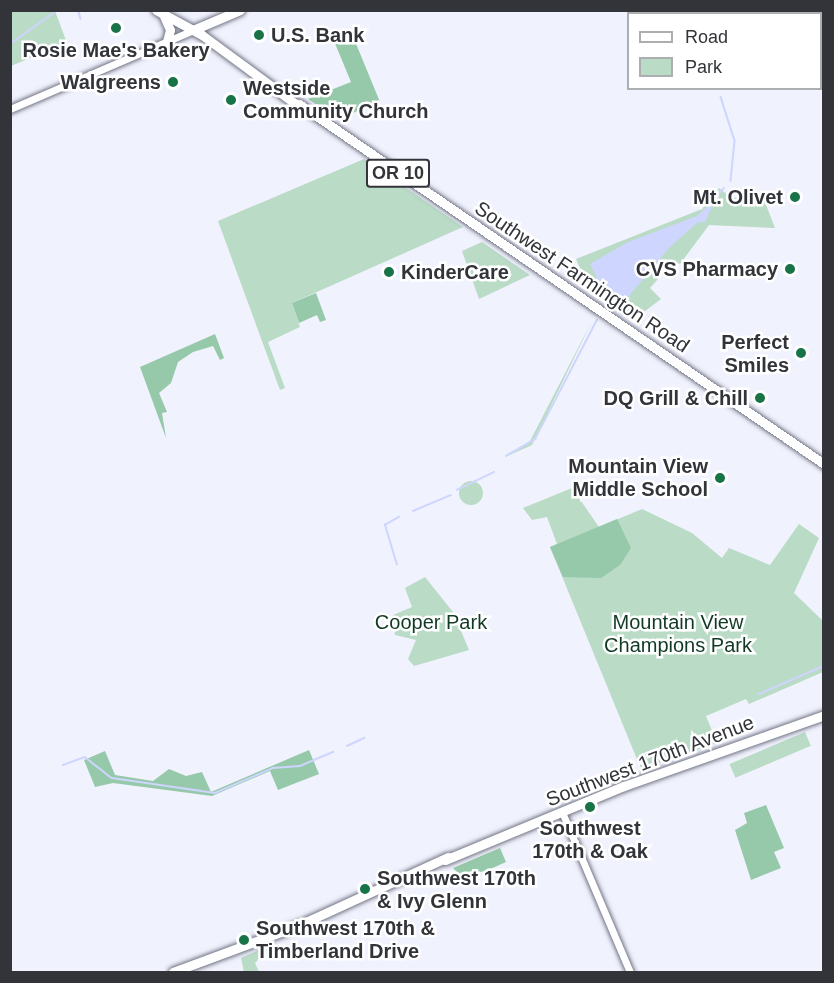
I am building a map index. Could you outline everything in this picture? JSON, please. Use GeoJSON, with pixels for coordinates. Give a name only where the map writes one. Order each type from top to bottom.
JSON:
{"type":"FeatureCollection","features":[{"type":"Feature","properties":{"kind":"main road"},"geometry":{"type":"LineString","coordinates":[[193,30],[240,10]]}},
{"type":"Feature","properties":{"kind":"main road"},"geometry":{"type":"LineString","coordinates":[[159,12],[170,28],[167,41]]}},
{"type":"Feature","properties":{"kind":"main road","name":"Southwest Farmington Road"},"geometry":{"type":"LineString","coordinates":[[159,12],[214,44],[541,273],[824,464]]}},
{"type":"Feature","properties":{"kind":"main road"},"geometry":{"type":"LineString","coordinates":[[214,44],[218,20]]}},
{"type":"Feature","properties":{"kind":"main road","name":"Southwest 170th Avenue"},"geometry":{"type":"LineString","coordinates":[[173,972],[228,952],[562,812],[824,715]]}},
{"type":"Feature","properties":{"kind":"main road","name":"Southwest 170th Avenue"},"geometry":{"type":"LineString","coordinates":[[188,972],[228,952]]}},
{"type":"Feature","properties":{"kind":"street"},"geometry":{"type":"LineString","coordinates":[[10,110],[193,30]]}},
{"type":"Feature","properties":{"kind":"street"},"geometry":{"type":"LineString","coordinates":[[562,812],[630,972]]}},
{"type":"Feature","properties":{"kind":"green space"},"geometry":{"type":"Polygon","coordinates":[[[11,11],[55,11],[67,43],[11,66],[11,11]]]}},
{"type":"Feature","properties":{"kind":"green space"},"geometry":{"type":"Polygon","coordinates":[[[352,34],[380,102],[338,119],[308,99],[351,82],[334,41],[352,34]]]}},
{"type":"Feature","properties":{"kind":"green space"},"geometry":{"type":"Polygon","coordinates":[[[364,159],[463,227],[292,303],[300,327],[268,342],[285,388],[280,390],[218,221],[364,159]]]}},
{"type":"Feature","properties":{"kind":"green space"},"geometry":{"type":"Polygon","coordinates":[[[719,188],[732,198],[763,197],[775,228],[709,225],[680,264],[674,261],[650,288],[661,299],[632,321],[590,291],[576,259],[702,209],[719,188]]]}},
{"type":"Feature","properties":{"kind":"green space"},"geometry":{"type":"Polygon","coordinates":[[[482,242],[530,275],[479,299],[462,251],[482,242]]]}},
{"type":"Feature","properties":{"kind":"green space"},"geometry":{"type":"Polygon","coordinates":[[[316,293],[326,320],[320,322],[317,315],[299,323],[292,303],[316,293]]]}},
{"type":"Feature","properties":{"kind":"green space"},"geometry":{"type":"Polygon","coordinates":[[[592,321],[532,445],[503,458],[529,443],[592,321]]]}},
{"type":"Feature","properties":{"kind":"green space"},"geometry":{"type":"Polygon","coordinates":[[[215,334],[224,358],[220,360],[213,346],[193,352],[178,362],[171,383],[159,393],[167,412],[162,413],[166,438],[140,367],[215,334]]]}},
{"type":"Feature","properties":{"kind":"green space"},"geometry":{"type":"Polygon","coordinates":[[[471,481],[480,484],[483,493],[480,502],[471,505],[462,502],[459,493],[462,484],[471,481]]]}},
{"type":"Feature","properties":{"kind":"green space","name":"Mountain View Champions Park"},"geometry":{"type":"Polygon","coordinates":[[[572,488],[599,527],[642,509],[692,533],[722,558],[729,548],[770,565],[799,524],[819,538],[794,593],[823,621],[823,672],[749,704],[746,699],[706,716],[717,743],[641,769],[550,547],[557,544],[547,517],[532,520],[523,508],[572,488]]]}},
{"type":"Feature","properties":{"kind":"green space"},"geometry":{"type":"Polygon","coordinates":[[[617,519],[631,548],[620,565],[601,578],[563,577],[550,547],[617,519]]]}},
{"type":"Feature","properties":{"kind":"green space","name":"Cooper Park"},"geometry":{"type":"Polygon","coordinates":[[[425,577],[453,612],[469,650],[414,666],[408,659],[416,640],[395,635],[393,615],[412,607],[405,588],[425,577]]]}},
{"type":"Feature","properties":{"kind":"green space"},"geometry":{"type":"Polygon","coordinates":[[[805,732],[811,746],[735,778],[730,764],[805,732]]]}},
{"type":"Feature","properties":{"kind":"green space"},"geometry":{"type":"Polygon","coordinates":[[[309,750],[319,774],[278,790],[270,771],[212,796],[113,783],[95,787],[84,760],[105,751],[115,775],[153,781],[169,769],[186,776],[202,772],[211,792],[309,750]]]}},
{"type":"Feature","properties":{"kind":"green space"},"geometry":{"type":"Polygon","coordinates":[[[766,805],[784,848],[774,852],[781,868],[751,880],[735,830],[747,823],[744,813],[766,805]]]}},
{"type":"Feature","properties":{"kind":"green space"},"geometry":{"type":"Polygon","coordinates":[[[500,848],[506,862],[488,870],[462,877],[453,868],[500,848]]]}},
{"type":"Feature","properties":{"kind":"green space"},"geometry":{"type":"Polygon","coordinates":[[[274,943],[255,963],[259,972],[244,972],[241,958],[274,943]]]}},
{"type":"Feature","properties":{"kind":"water"},"geometry":{"type":"Polygon","coordinates":[[[716,198],[705,222],[698,222],[669,248],[629,296],[617,306],[610,303],[590,264],[628,242],[697,216],[716,198]]]}},
{"type":"Feature","properties":{"kind":"waterway"},"geometry":{"type":"LineString","coordinates":[[10,44],[55,12]]}},
{"type":"Feature","properties":{"kind":"waterway"},"geometry":{"type":"LineString","coordinates":[[79,12],[81,19]]}},
{"type":"Feature","properties":{"kind":"waterway"},"geometry":{"type":"LineString","coordinates":[[721,97],[735,141],[731,181]]}},
{"type":"Feature","properties":{"kind":"waterway"},"geometry":{"type":"LineString","coordinates":[[715,198],[724,188]]}},
{"type":"Feature","properties":{"kind":"waterway"},"geometry":{"type":"LineString","coordinates":[[506,456],[535,439],[597,320]]}},
{"type":"Feature","properties":{"kind":"waterway"},"geometry":{"type":"LineString","coordinates":[[457,490],[494,472]]}},
{"type":"Feature","properties":{"kind":"waterway"},"geometry":{"type":"LineString","coordinates":[[413,511],[451,495]]}},
{"type":"Feature","properties":{"kind":"waterway"},"geometry":{"type":"LineString","coordinates":[[397,565],[385,525],[399,517]]}},
{"type":"Feature","properties":{"kind":"waterway"},"geometry":{"type":"LineString","coordinates":[[759,694],[824,666]]}},
{"type":"Feature","properties":{"kind":"waterway"},"geometry":{"type":"LineString","coordinates":[[347,746],[364,738]]}},
{"type":"Feature","properties":{"kind":"waterway"},"geometry":{"type":"LineString","coordinates":[[63,765],[85,757],[112,778],[215,793],[273,768],[300,766],[333,752]]}},
{"type":"Feature","properties":{"kind":"place","name":"Rosie Mae's Bakery"},"geometry":{"type":"Point","coordinates":[116,28]}},
{"type":"Feature","properties":{"kind":"place","name":"U.S. Bank"},"geometry":{"type":"Point","coordinates":[259,35]}},
{"type":"Feature","properties":{"kind":"place","name":"Walgreens"},"geometry":{"type":"Point","coordinates":[173,82]}},
{"type":"Feature","properties":{"kind":"place","name":"Westside Community Church"},"geometry":{"type":"Point","coordinates":[231,100]}},
{"type":"Feature","properties":{"kind":"place","name":"Mt. Olivet"},"geometry":{"type":"Point","coordinates":[795,197]}},
{"type":"Feature","properties":{"kind":"place","name":"CVS Pharmacy"},"geometry":{"type":"Point","coordinates":[790,269]}},
{"type":"Feature","properties":{"kind":"place","name":"KinderCare"},"geometry":{"type":"Point","coordinates":[389,272]}},
{"type":"Feature","properties":{"kind":"place","name":"Perfect Smiles"},"geometry":{"type":"Point","coordinates":[801,353]}},
{"type":"Feature","properties":{"kind":"place","name":"DQ Grill & Chill"},"geometry":{"type":"Point","coordinates":[760,398]}},
{"type":"Feature","properties":{"kind":"place","name":"Mountain View Middle School"},"geometry":{"type":"Point","coordinates":[720,478]}},
{"type":"Feature","properties":{"kind":"place","name":"Southwest 170th & Oak"},"geometry":{"type":"Point","coordinates":[590,807]}},
{"type":"Feature","properties":{"kind":"place","name":"Southwest 170th & Ivy Glenn"},"geometry":{"type":"Point","coordinates":[365,889]}},
{"type":"Feature","properties":{"kind":"place","name":"Southwest 170th & Timberland Drive"},"geometry":{"type":"Point","coordinates":[244,940]}}]}
